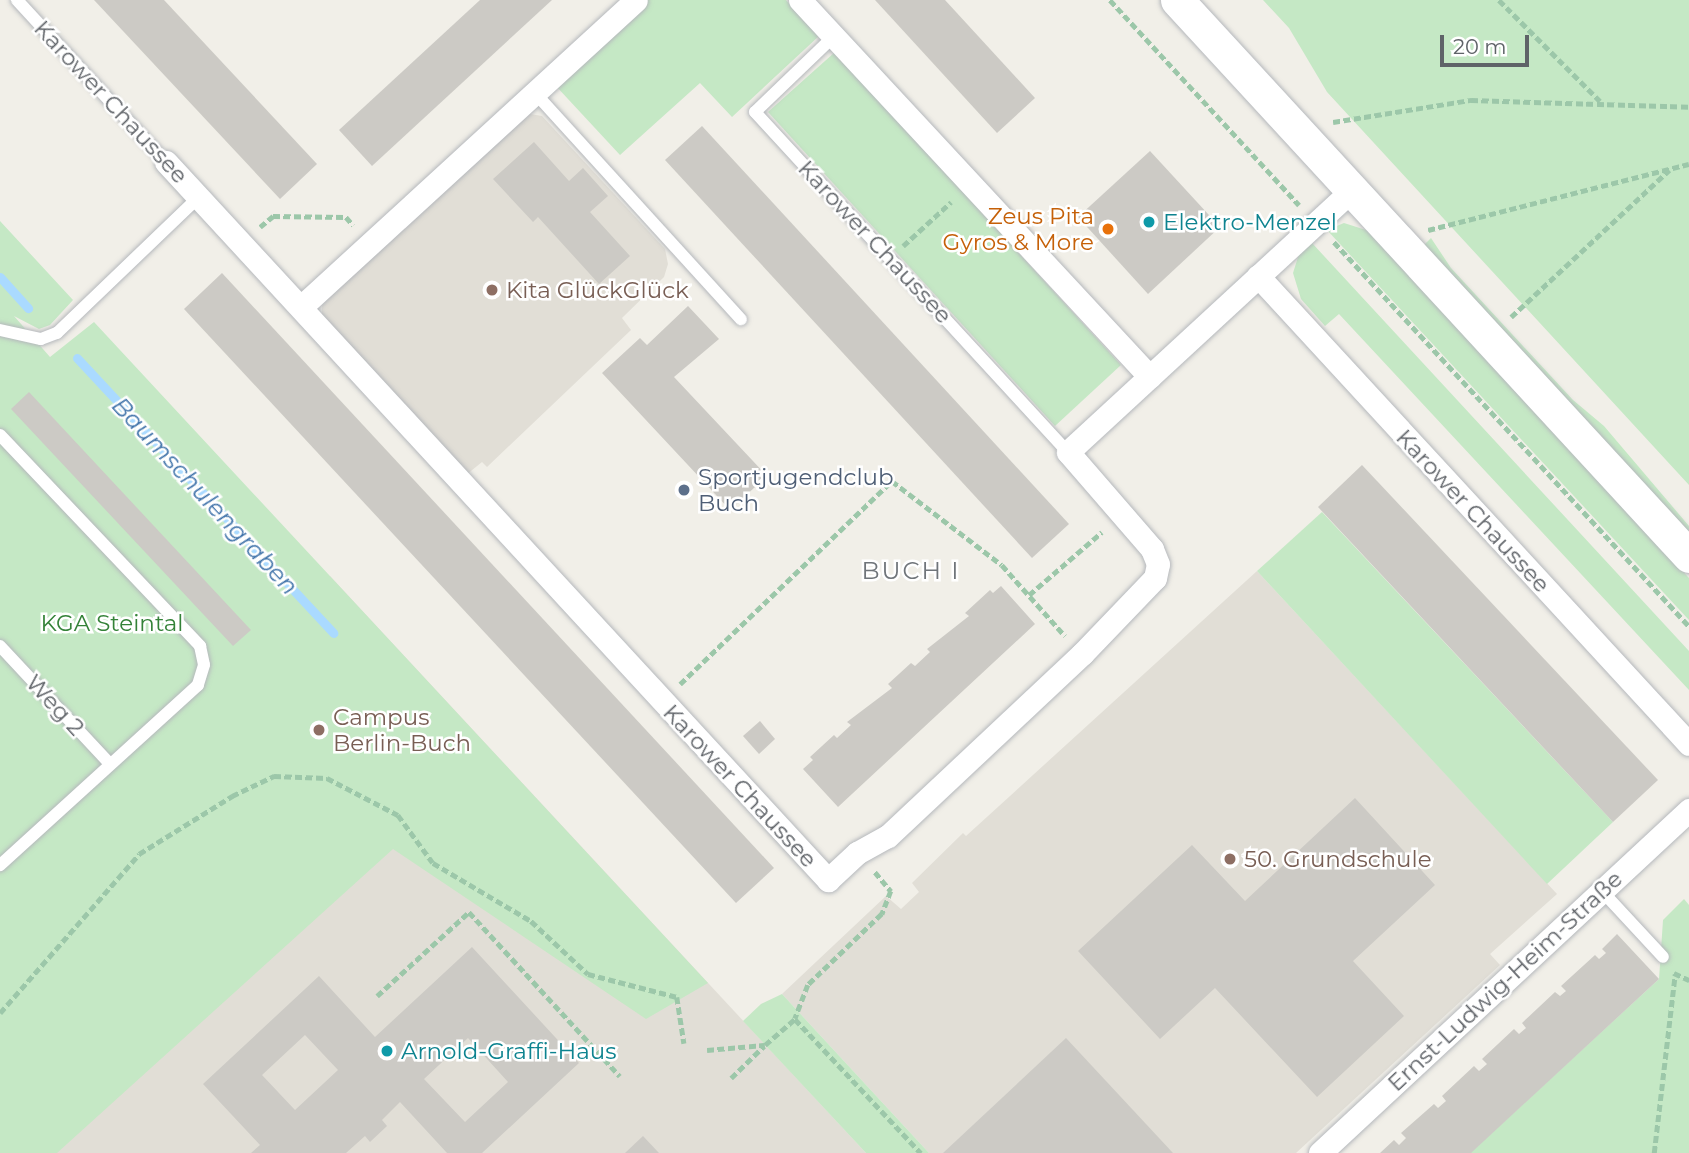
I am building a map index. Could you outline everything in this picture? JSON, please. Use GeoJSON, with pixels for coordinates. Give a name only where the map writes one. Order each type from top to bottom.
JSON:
{"type":"FeatureCollection","features":[{"type":"Feature","properties":{"kind":"main road"},"geometry":{"type":"LineString","coordinates":[[1177,0],[1689,556]]}},
{"type":"Feature","properties":{"kind":"street"},"geometry":{"type":"LineString","coordinates":[[301,307],[636,0]]}},
{"type":"Feature","properties":{"kind":"street"},"geometry":{"type":"LineString","coordinates":[[800,0],[1150,377]]}},
{"type":"Feature","properties":{"kind":"street","name":"Karower Chaussee"},"geometry":{"type":"LineString","coordinates":[[166,162],[828,880],[857,853],[888,836],[1082,654],[1155,578],[1158,564],[1152,549],[1068,452]]}},
{"type":"Feature","properties":{"kind":"street"},"geometry":{"type":"LineString","coordinates":[[1068,452],[1351,191]]}},
{"type":"Feature","properties":{"kind":"street","name":"Karower Chaussee"},"geometry":{"type":"LineString","coordinates":[[1258,276],[1689,744]]}},
{"type":"Feature","properties":{"kind":"street","name":"Ernst-Ludwig-Heim-Straße"},"geometry":{"type":"LineString","coordinates":[[1320,1153],[1689,810]]}},
{"type":"Feature","properties":{"kind":"lane","name":"Karower Chaussee"},"geometry":{"type":"LineString","coordinates":[[23,2],[166,162]]}},
{"type":"Feature","properties":{"kind":"lane","name":"Karower Chaussee"},"geometry":{"type":"LineString","coordinates":[[834,37],[755,111],[1068,452]]}},
{"type":"Feature","properties":{"kind":"lane"},"geometry":{"type":"LineString","coordinates":[[535,93],[741,319]]}},
{"type":"Feature","properties":{"kind":"lane","name":"Karower Chaussee"},"geometry":{"type":"LineString","coordinates":[[0,330],[41,339],[57,332],[199,197]]}},
{"type":"Feature","properties":{"kind":"lane"},"geometry":{"type":"LineString","coordinates":[[0,435],[200,646],[204,665],[198,685],[0,865]]}},
{"type":"Feature","properties":{"kind":"lane","name":"Weg 2"},"geometry":{"type":"LineString","coordinates":[[0,646],[110,764]]}},
{"type":"Feature","properties":{"kind":"lane"},"geometry":{"type":"LineString","coordinates":[[1601,890],[1663,957]]}},
{"type":"Feature","properties":{"kind":"path"},"geometry":{"type":"LineString","coordinates":[[1110,0],[1689,626]]}},
{"type":"Feature","properties":{"kind":"path"},"geometry":{"type":"LineString","coordinates":[[1499,0],[1601,102]]}},
{"type":"Feature","properties":{"kind":"path"},"geometry":{"type":"LineString","coordinates":[[1333,122],[1471,100],[1601,102],[1689,107]]}},
{"type":"Feature","properties":{"kind":"path"},"geometry":{"type":"LineString","coordinates":[[1427,230],[1689,164]]}},
{"type":"Feature","properties":{"kind":"path"},"geometry":{"type":"LineString","coordinates":[[1506,322],[1670,169]]}},
{"type":"Feature","properties":{"kind":"path"},"geometry":{"type":"LineString","coordinates":[[890,258],[971,184]]}},
{"type":"Feature","properties":{"kind":"path"},"geometry":{"type":"LineString","coordinates":[[242,244],[273,216],[346,217],[370,244]]}},
{"type":"Feature","properties":{"kind":"path"},"geometry":{"type":"LineString","coordinates":[[661,701],[892,481],[1002,565],[1082,654]]}},
{"type":"Feature","properties":{"kind":"path"},"geometry":{"type":"LineString","coordinates":[[1029,595],[1122,513]]}},
{"type":"Feature","properties":{"kind":"path"},"geometry":{"type":"LineString","coordinates":[[0,1013],[139,854],[232,796],[274,776],[327,778],[398,815],[433,863],[531,921],[588,974],[677,997],[684,1043]]}},
{"type":"Feature","properties":{"kind":"path"},"geometry":{"type":"LineString","coordinates":[[731,1078],[795,1019],[808,985],[883,914],[891,891],[857,853]]}},
{"type":"Feature","properties":{"kind":"path"},"geometry":{"type":"LineString","coordinates":[[377,996],[469,912],[620,1076]]}},
{"type":"Feature","properties":{"kind":"path"},"geometry":{"type":"LineString","coordinates":[[1654,1153],[1675,974]]}},
{"type":"Feature","properties":{"kind":"path"},"geometry":{"type":"LineString","coordinates":[[795,1019],[921,1153]]}},
{"type":"Feature","properties":{"kind":"path"},"geometry":{"type":"LineString","coordinates":[[706,1050],[765,1045]]}},
{"type":"Feature","properties":{"kind":"shaded area","name":"Kita GlückGlück"},"geometry":{"type":"Polygon","coordinates":[[[524,113],[542,116],[665,249],[668,264],[664,277],[622,318],[631,330],[487,467],[482,462],[466,475],[322,317],[322,306],[324,298],[524,113]]]}},
{"type":"Feature","properties":{"kind":"shaded area","name":"50. Grundschule"},"geometry":{"type":"Polygon","coordinates":[[[1257,571],[1557,894],[1490,954],[1500,965],[1296,1153],[929,1153],[782,994],[886,896],[901,909],[919,892],[912,883],[963,833],[966,836],[1257,571]]]}},
{"type":"Feature","properties":{"kind":"shaded area","name":"Campus Berlin-Buch"},"geometry":{"type":"Polygon","coordinates":[[[330,576],[866,1153],[0,1153],[330,576]]]}},
{"type":"Feature","properties":{"kind":"green space"},"geometry":{"type":"Polygon","coordinates":[[[647,0],[786,0],[819,36],[732,117],[700,83],[620,155],[555,85],[647,0]]]}},
{"type":"Feature","properties":{"kind":"green space"},"geometry":{"type":"Polygon","coordinates":[[[1263,0],[1689,0],[1689,485],[1327,92],[1289,28],[1263,0]]]}},
{"type":"Feature","properties":{"kind":"green space"},"geometry":{"type":"Polygon","coordinates":[[[835,52],[1121,365],[1055,426],[768,112],[835,52]]]}},
{"type":"Feature","properties":{"kind":"green space","name":"KGA Steintal"},"geometry":{"type":"Polygon","coordinates":[[[0,221],[73,300],[50,325],[39,329],[14,316],[50,357],[94,322],[708,983],[646,1019],[393,849],[57,1153],[0,1153],[0,221]]]}},
{"type":"Feature","properties":{"kind":"green space"},"geometry":{"type":"Polygon","coordinates":[[[1344,223],[1369,231],[1689,578],[1689,620],[1327,230],[1344,223]]]}},
{"type":"Feature","properties":{"kind":"green space"},"geometry":{"type":"Polygon","coordinates":[[[1431,238],[1451,268],[1573,400],[1604,426],[1689,526],[1689,532],[1423,246],[1431,238]]]}},
{"type":"Feature","properties":{"kind":"green space"},"geometry":{"type":"Polygon","coordinates":[[[1312,243],[1689,651],[1689,690],[1339,314],[1325,326],[1301,299],[1293,273],[1299,254],[1312,243]]]}},
{"type":"Feature","properties":{"kind":"green space"},"geometry":{"type":"Polygon","coordinates":[[[1322,512],[1613,822],[1547,884],[1257,571],[1322,512]]]}},
{"type":"Feature","properties":{"kind":"green space"},"geometry":{"type":"Polygon","coordinates":[[[1684,899],[1689,905],[1689,1153],[1470,1153],[1659,979],[1663,920],[1684,899]]]}},
{"type":"Feature","properties":{"kind":"green space"},"geometry":{"type":"Polygon","coordinates":[[[782,994],[929,1153],[866,1153],[743,1021],[761,1004],[782,994]]]}},
{"type":"Feature","properties":{"kind":"building"},"geometry":{"type":"Polygon","coordinates":[[[94,0],[164,0],[317,164],[280,199],[94,0]]]}},
{"type":"Feature","properties":{"kind":"building"},"geometry":{"type":"Polygon","coordinates":[[[480,0],[552,0],[372,166],[339,130],[480,0]]]}},
{"type":"Feature","properties":{"kind":"building"},"geometry":{"type":"Polygon","coordinates":[[[875,0],[945,0],[1035,98],[997,133],[875,0]]]}},
{"type":"Feature","properties":{"kind":"building"},"geometry":{"type":"Polygon","coordinates":[[[702,126],[1069,524],[1032,558],[665,160],[702,126]]]}},
{"type":"Feature","properties":{"kind":"building"},"geometry":{"type":"Polygon","coordinates":[[[534,142],[569,181],[583,168],[608,196],[590,212],[630,256],[599,284],[538,217],[533,222],[493,179],[534,142]]]}},
{"type":"Feature","properties":{"kind":"building","name":"Elektro-Menzel"},"geometry":{"type":"Polygon","coordinates":[[[1150,151],[1220,227],[1148,294],[1078,217],[1150,151]]]}},
{"type":"Feature","properties":{"kind":"building"},"geometry":{"type":"Polygon","coordinates":[[[222,273],[774,868],[736,903],[184,309],[222,273]]]}},
{"type":"Feature","properties":{"kind":"building"},"geometry":{"type":"Polygon","coordinates":[[[688,306],[719,339],[674,377],[767,476],[730,510],[602,373],[640,338],[647,345],[688,306]]]}},
{"type":"Feature","properties":{"kind":"building"},"geometry":{"type":"Polygon","coordinates":[[[29,392],[251,630],[233,646],[11,409],[29,392]]]}},
{"type":"Feature","properties":{"kind":"building"},"geometry":{"type":"Polygon","coordinates":[[[1362,465],[1658,780],[1613,822],[1318,507],[1362,465]]]}},
{"type":"Feature","properties":{"kind":"building"},"geometry":{"type":"Polygon","coordinates":[[[1001,586],[1035,624],[838,807],[803,769],[813,760],[810,757],[834,735],[837,738],[851,725],[847,722],[892,688],[888,684],[911,663],[915,666],[930,652],[927,649],[969,616],[965,613],[990,590],[993,593],[1001,586]]]}},
{"type":"Feature","properties":{"kind":"building"},"geometry":{"type":"Polygon","coordinates":[[[760,721],[775,739],[759,754],[743,736],[760,721]]]}},
{"type":"Feature","properties":{"kind":"building"},"geometry":{"type":"Polygon","coordinates":[[[1355,798],[1435,885],[1353,961],[1404,1016],[1317,1097],[1215,988],[1160,1039],[1078,951],[1192,845],[1245,901],[1355,798]]]}},
{"type":"Feature","properties":{"kind":"building"},"geometry":{"type":"Polygon","coordinates":[[[1617,934],[1659,979],[1471,1153],[1380,1153],[1394,1140],[1399,1145],[1406,1138],[1401,1133],[1434,1104],[1438,1108],[1446,1101],[1442,1096],[1474,1066],[1479,1071],[1487,1064],[1482,1059],[1514,1029],[1519,1034],[1526,1028],[1522,1023],[1555,992],[1560,996],[1566,991],[1561,986],[1595,955],[1599,959],[1606,953],[1602,949],[1617,934]]]}},
{"type":"Feature","properties":{"kind":"building","name":"Arnold-Graffi-Haus"},"geometry":{"type":"Polygon","coordinates":[[[472,947],[579,1063],[482,1153],[447,1153],[400,1102],[382,1120],[387,1126],[370,1142],[365,1136],[346,1153],[251,1153],[260,1145],[203,1084],[319,976],[375,1037],[472,947]],[[305,1035],[262,1075],[295,1110],[338,1070],[305,1035]],[[468,1038],[424,1079],[465,1122],[508,1082],[468,1038]]]}},
{"type":"Feature","properties":{"kind":"building"},"geometry":{"type":"Polygon","coordinates":[[[1066,1038],[1173,1153],[943,1153],[1066,1038]]]}},
{"type":"Feature","properties":{"kind":"building"},"geometry":{"type":"Polygon","coordinates":[[[643,1136],[659,1153],[625,1153],[643,1136]]]}},
{"type":"Feature","properties":{"kind":"waterway","name":"Baumschulengraben"},"geometry":{"type":"LineString","coordinates":[[0,277],[28,308]]}},
{"type":"Feature","properties":{"kind":"waterway","name":"Baumschulengraben"},"geometry":{"type":"LineString","coordinates":[[77,358],[333,633]]}},
{"type":"Feature","properties":{"kind":"place","name":"Elektro-Menzel"},"geometry":{"type":"Point","coordinates":[1149,222]}},
{"type":"Feature","properties":{"kind":"place","name":"Zeus Pita Gyros & More"},"geometry":{"type":"Point","coordinates":[1108,229]}},
{"type":"Feature","properties":{"kind":"place","name":"Kita GlückGlück"},"geometry":{"type":"Point","coordinates":[492,290]}},
{"type":"Feature","properties":{"kind":"place","name":"Sportjugendclub Buch"},"geometry":{"type":"Point","coordinates":[684,490]}},
{"type":"Feature","properties":{"kind":"place","name":"Campus Berlin-Buch"},"geometry":{"type":"Point","coordinates":[319,730]}},
{"type":"Feature","properties":{"kind":"place","name":"50. Grundschule"},"geometry":{"type":"Point","coordinates":[1230,859]}},
{"type":"Feature","properties":{"kind":"place","name":"Arnold-Graffi-Haus"},"geometry":{"type":"Point","coordinates":[387,1051]}},
{"type":"Feature","properties":{"kind":"district","name":"BUCH I"},"geometry":{"type":"Point","coordinates":[911,571]}}]}
